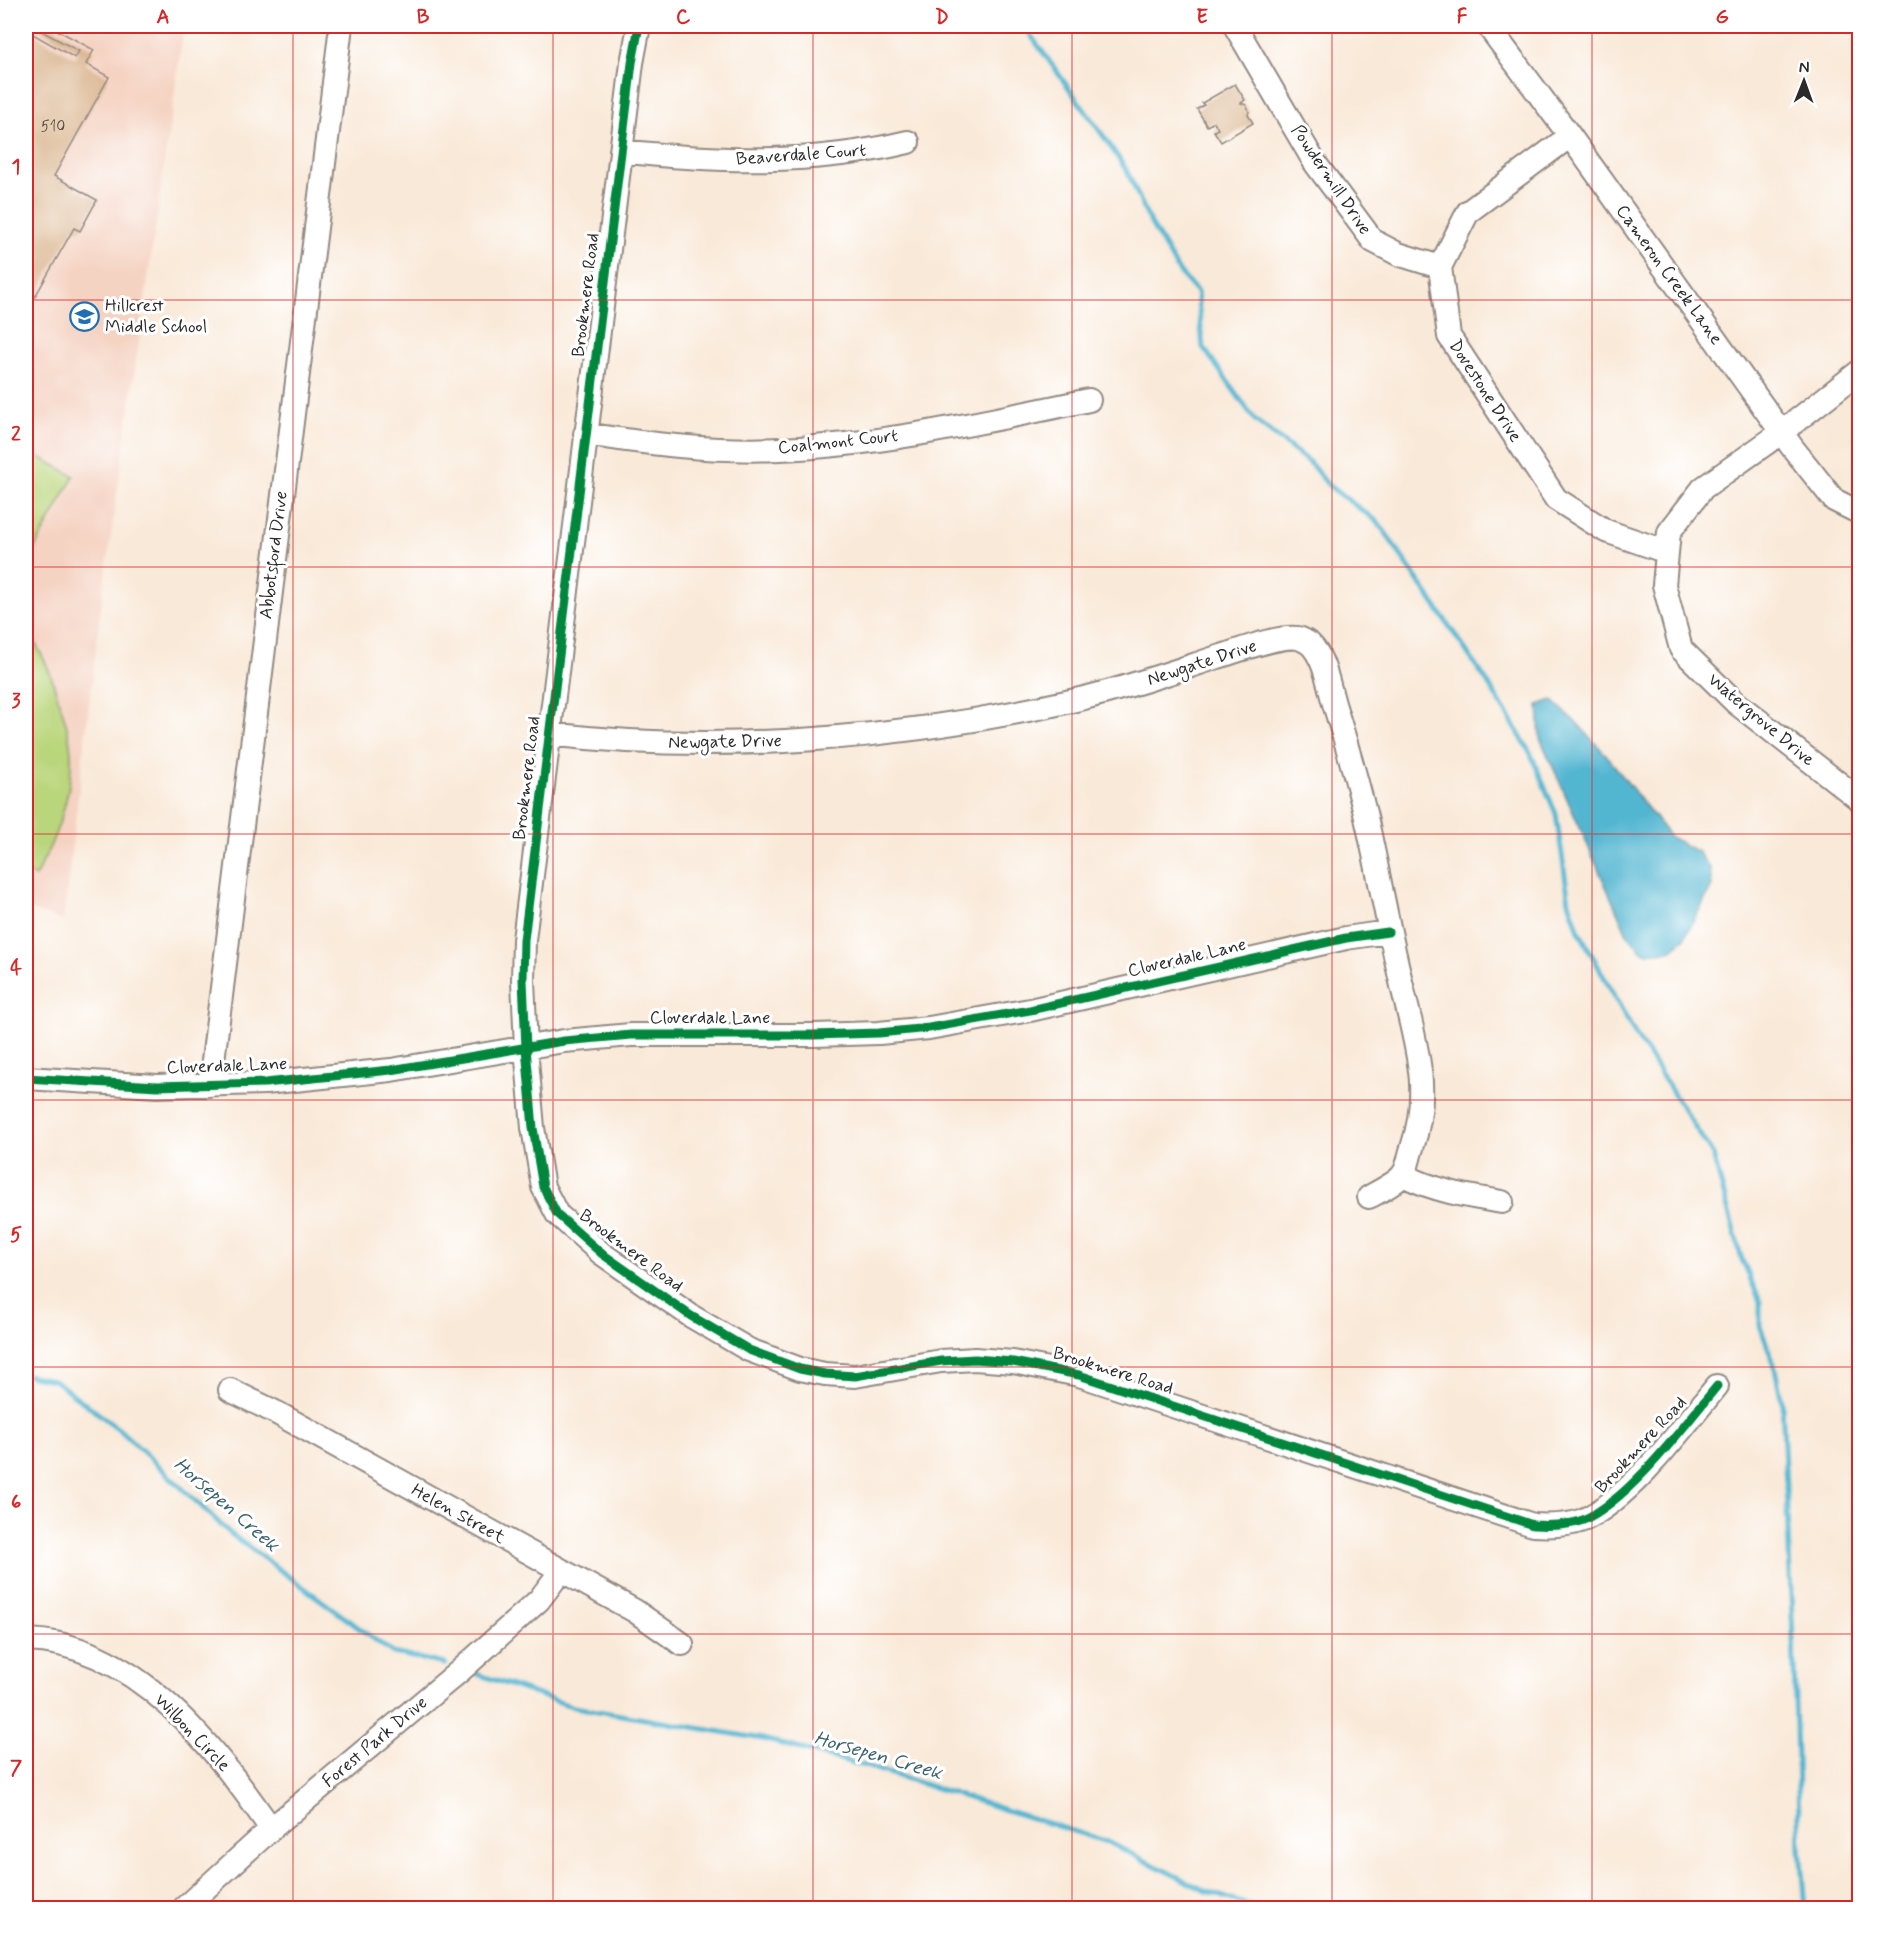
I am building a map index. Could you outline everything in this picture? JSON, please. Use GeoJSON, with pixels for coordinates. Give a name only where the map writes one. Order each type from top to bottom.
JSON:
{"type":"FeatureCollection","features":[{"type":"Feature","properties":{"kind":"street","name":"Abbotsford Drive"},"geometry":{"type":"LineString","coordinates":[[210,1085],[341,26]]}},
{"type":"Feature","properties":{"kind":"street","name":"Brookmere Road"},"geometry":{"type":"LineString","coordinates":[[639,26],[632,63],[585,435],[525,940],[523,980],[533,1128],[543,1187],[550,1205],[557,1214],[601,1253],[691,1316],[750,1350],[800,1369],[825,1374],[855,1376],[941,1361],[975,1359],[1057,1369],[1521,1522],[1549,1526],[1583,1520],[1599,1512],[1614,1501],[1648,1466],[1717,1386]]}},
{"type":"Feature","properties":{"kind":"street","name":"Powdermill Drive"},"geometry":{"type":"LineString","coordinates":[[1235,26],[1315,163],[1373,241],[1398,254],[1440,267]]}},
{"type":"Feature","properties":{"kind":"street","name":"Cameron Creek Lane"},"geometry":{"type":"LineString","coordinates":[[1488,26],[1570,136],[1782,432],[1834,500],[1860,513]]}},
{"type":"Feature","properties":{"kind":"street"},"geometry":{"type":"LineString","coordinates":[[1440,267],[1468,212],[1570,136]]}},
{"type":"Feature","properties":{"kind":"street","name":"Beaverdale Court"},"geometry":{"type":"LineString","coordinates":[[621,151],[737,161],[795,159],[870,152],[908,142]]}},
{"type":"Feature","properties":{"kind":"street","name":"Dovestone Drive"},"geometry":{"type":"LineString","coordinates":[[1440,267],[1449,336],[1556,500],[1606,531],[1667,552]]}},
{"type":"Feature","properties":{"kind":"street","name":"Watergrove Drive"},"geometry":{"type":"LineString","coordinates":[[1860,371],[1782,432],[1703,488],[1669,532],[1664,585],[1681,649],[1735,702],[1860,800]]}},
{"type":"Feature","properties":{"kind":"street","name":"Coalmont Court"},"geometry":{"type":"LineString","coordinates":[[585,435],[646,444],[736,449],[819,447],[923,433],[1089,400]]}},
{"type":"Feature","properties":{"kind":"street","name":"Newgate Drive"},"geometry":{"type":"LineString","coordinates":[[549,734],[649,743],[724,743],[809,739],[906,729],[984,718],[1081,698],[1146,681],[1263,643],[1300,638],[1310,644],[1320,660],[1346,741],[1365,813],[1388,932],[1419,1056],[1422,1103],[1416,1135],[1403,1175]]}},
{"type":"Feature","properties":{"kind":"street","name":"Cloverdale Lane"},"geometry":{"type":"LineString","coordinates":[[26,1078],[156,1086],[210,1085],[338,1077],[564,1041],[631,1035],[813,1035],[879,1033],[929,1028],[1030,1010],[1346,938],[1388,932]]}},
{"type":"Feature","properties":{"kind":"street"},"geometry":{"type":"LineString","coordinates":[[1370,1197],[1403,1175],[1426,1187],[1502,1202]]}},
{"type":"Feature","properties":{"kind":"street","name":"Helen Street"},"geometry":{"type":"LineString","coordinates":[[230,1390],[277,1413],[635,1611],[682,1644]]}},
{"type":"Feature","properties":{"kind":"street","name":"Forest Park Drive"},"geometry":{"type":"LineString","coordinates":[[184,1908],[272,1829],[539,1600],[561,1571]]}},
{"type":"Feature","properties":{"kind":"street","name":"Wilbon Circle"},"geometry":{"type":"LineString","coordinates":[[26,1640],[87,1653],[104,1660],[140,1682],[171,1707],[206,1744],[246,1792],[272,1829]]}},
{"type":"Feature","properties":{"kind":"shaded area","name":"Hillcrest Middle School"},"geometry":{"type":"Polygon","coordinates":[[[26,26],[184,26],[101,606],[63,921],[26,908],[26,26]]]}},
{"type":"Feature","properties":{"kind":"green space"},"geometry":{"type":"Polygon","coordinates":[[[26,450],[74,476],[26,564],[26,450]]]}},
{"type":"Feature","properties":{"kind":"green space"},"geometry":{"type":"Polygon","coordinates":[[[26,631],[40,652],[51,676],[67,727],[71,755],[70,779],[64,808],[35,877],[26,871],[26,631]]]}},
{"type":"Feature","properties":{"kind":"water"},"geometry":{"type":"Polygon","coordinates":[[[1552,700],[1607,756],[1670,837],[1698,852],[1710,868],[1712,886],[1684,939],[1669,951],[1644,953],[1628,936],[1540,738],[1538,705],[1552,700]]]}},
{"type":"Feature","properties":{"kind":"building"},"geometry":{"type":"Polygon","coordinates":[[[32,26],[50,26],[94,50],[86,64],[109,77],[54,176],[97,200],[80,231],[74,228],[32,302],[26,299],[26,30],[75,58],[79,51],[32,26]]]}},
{"type":"Feature","properties":{"kind":"building"},"geometry":{"type":"Polygon","coordinates":[[[1235,84],[1245,100],[1241,103],[1246,105],[1253,123],[1221,142],[1214,131],[1218,129],[1214,122],[1207,126],[1197,109],[1204,105],[1202,103],[1235,84]]]}},
{"type":"Feature","properties":{"kind":"waterway"},"geometry":{"type":"LineString","coordinates":[[1024,26],[1127,171],[1150,222],[1180,273],[1197,292],[1203,347],[1255,420],[1310,463],[1329,486],[1378,522],[1486,680],[1530,752],[1556,814],[1569,902],[1579,931],[1635,1034],[1713,1155],[1742,1260],[1760,1301],[1760,1326],[1774,1364],[1782,1402],[1800,1848],[1805,1908]]}},
{"type":"Feature","properties":{"kind":"waterway","name":"Horsepen Creek"},"geometry":{"type":"LineString","coordinates":[[26,1375],[54,1380],[120,1430],[231,1534],[393,1653],[445,1664]]}},
{"type":"Feature","properties":{"kind":"waterway","name":"Horsepen Creek"},"geometry":{"type":"LineString","coordinates":[[477,1674],[574,1707],[763,1739],[869,1767],[1108,1842],[1206,1891],[1257,1908]]}},
{"type":"Feature","properties":{"kind":"cycle path"},"geometry":{"type":"LineString","coordinates":[[639,26],[632,63],[524,940],[526,1048],[533,1128],[543,1187],[557,1214],[601,1253],[691,1316],[749,1350],[800,1369],[825,1374],[855,1376],[941,1361],[975,1359],[1013,1362],[1079,1375],[1533,1525],[1571,1523],[1583,1520],[1601,1510],[1619,1496],[1655,1460],[1717,1386]]}},
{"type":"Feature","properties":{"kind":"cycle path"},"geometry":{"type":"LineString","coordinates":[[26,1078],[157,1086],[265,1083],[391,1070],[564,1041],[631,1035],[813,1035],[879,1033],[929,1028],[1030,1010],[1346,938],[1388,932]]}},
{"type":"Feature","properties":{"kind":"place","name":"Hillcrest Middle School"},"geometry":{"type":"Point","coordinates":[84,316]}}]}
